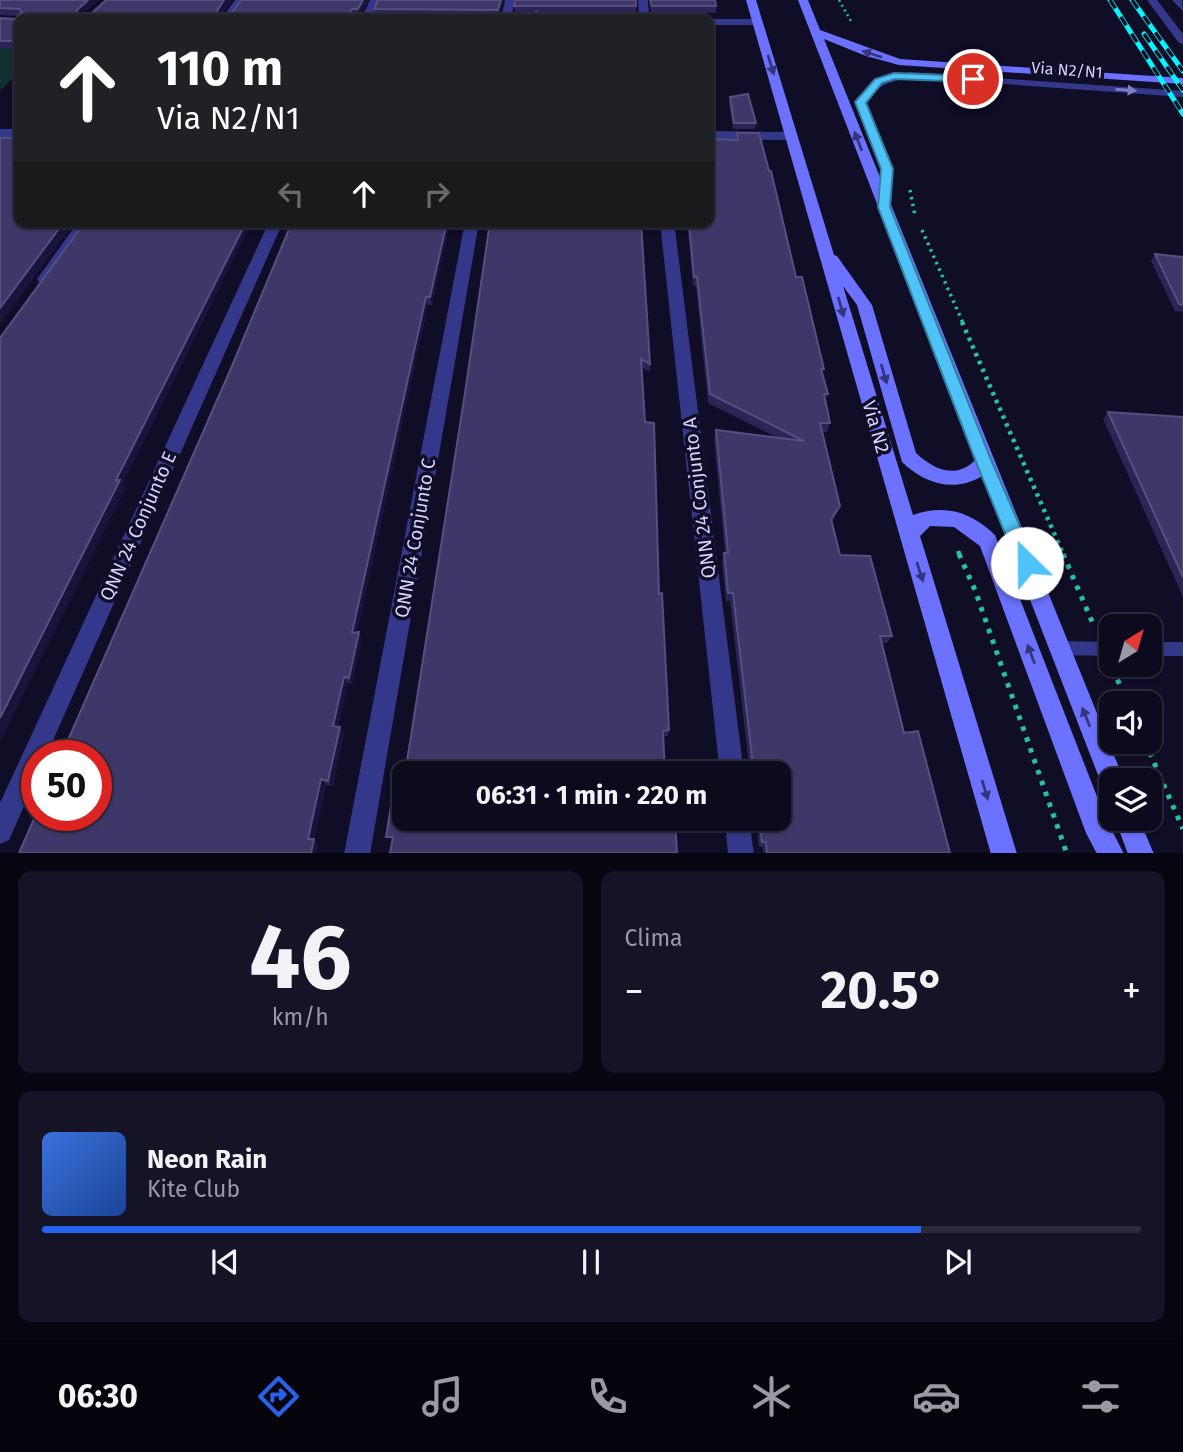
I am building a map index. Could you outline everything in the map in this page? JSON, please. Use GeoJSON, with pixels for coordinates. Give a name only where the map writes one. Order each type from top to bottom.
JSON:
{"type":"FeatureCollection","features":[{"type":"Feature","properties":{"kind":"main road","name":"Via N2"},"geometry":{"type":"LineString","coordinates":[[751,0],[1004,853]]}},
{"type":"Feature","properties":{"kind":"main road"},"geometry":{"type":"LineString","coordinates":[[803,0],[1107,768]]}},
{"type":"Feature","properties":{"kind":"main road"},"geometry":{"type":"LineString","coordinates":[[815,32],[870,54],[899,62],[1183,81]]}},
{"type":"Feature","properties":{"kind":"main road"},"geometry":{"type":"LineString","coordinates":[[824,248],[864,305],[908,457],[924,471],[946,479],[970,476],[984,462]]}},
{"type":"Feature","properties":{"kind":"main road"},"geometry":{"type":"LineString","coordinates":[[908,536],[920,521],[943,516],[968,524],[988,541],[1095,824],[1111,853]]}},
{"type":"Feature","properties":{"kind":"main road"},"geometry":{"type":"LineString","coordinates":[[1132,831],[1141,853]]}},
{"type":"Feature","properties":{"kind":"street"},"geometry":{"type":"LineString","coordinates":[[1153,0],[1183,41]]}},
{"type":"Feature","properties":{"kind":"street"},"geometry":{"type":"LineString","coordinates":[[1177,0],[1183,8]]}},
{"type":"Feature","properties":{"kind":"street"},"geometry":{"type":"LineString","coordinates":[[714,22],[758,22]]}},
{"type":"Feature","properties":{"kind":"street","name":"Via N2/N1"},"geometry":{"type":"LineString","coordinates":[[884,207],[887,169],[861,102],[867,91],[882,79],[920,75],[1183,94]]}},
{"type":"Feature","properties":{"kind":"street"},"geometry":{"type":"LineString","coordinates":[[714,135],[792,136]]}},
{"type":"Feature","properties":{"kind":"street"},"geometry":{"type":"LineString","coordinates":[[31,296],[81,228]]}},
{"type":"Feature","properties":{"kind":"street","name":"QNN 24 Conjunto E"},"geometry":{"type":"LineString","coordinates":[[0,831],[272,228]]}},
{"type":"Feature","properties":{"kind":"street","name":"QNN 24 Conjunto C"},"geometry":{"type":"LineString","coordinates":[[358,853],[471,228]]}},
{"type":"Feature","properties":{"kind":"street","name":"QNN 24 Conjunto A"},"geometry":{"type":"LineString","coordinates":[[668,228],[730,761]]}},
{"type":"Feature","properties":{"kind":"street"},"geometry":{"type":"LineString","coordinates":[[738,831],[741,853]]}},
{"type":"Feature","properties":{"kind":"lane"},"geometry":{"type":"LineString","coordinates":[[1059,648],[1099,649]]}},
{"type":"Feature","properties":{"kind":"lane"},"geometry":{"type":"LineString","coordinates":[[1162,649],[1183,649]]}},
{"type":"Feature","properties":{"kind":"path"},"geometry":{"type":"LineString","coordinates":[[839,0],[870,54]]}},
{"type":"Feature","properties":{"kind":"path"},"geometry":{"type":"LineString","coordinates":[[908,179],[915,215],[1076,590],[1099,632]]}},
{"type":"Feature","properties":{"kind":"path"},"geometry":{"type":"LineString","coordinates":[[943,516],[975,590],[1067,853]]}},
{"type":"Feature","properties":{"kind":"path"},"geometry":{"type":"LineString","coordinates":[[1150,754],[1183,830]]}},
{"type":"Feature","properties":{"kind":"green space"},"geometry":{"type":"Polygon","coordinates":[[[0,26],[14,26],[14,77],[0,91],[0,26]]]}},
{"type":"Feature","properties":{"kind":"building"},"geometry":{"type":"Polygon","coordinates":[[[0,0],[88,0],[77,10],[77,14],[20,14],[20,9],[0,8],[0,0]]]}},
{"type":"Feature","properties":{"kind":"building"},"geometry":{"type":"Polygon","coordinates":[[[106,0],[224,0],[217,14],[91,14],[106,0]]]}},
{"type":"Feature","properties":{"kind":"building"},"geometry":{"type":"Polygon","coordinates":[[[241,0],[363,0],[358,9],[352,9],[350,14],[231,14],[241,0]]]}},
{"type":"Feature","properties":{"kind":"building"},"geometry":{"type":"Polygon","coordinates":[[[378,0],[501,0],[498,10],[374,9],[378,0]]]}},
{"type":"Feature","properties":{"kind":"building"},"geometry":{"type":"Polygon","coordinates":[[[515,0],[636,0],[636,6],[514,6],[515,0]]]}},
{"type":"Feature","properties":{"kind":"building"},"geometry":{"type":"Polygon","coordinates":[[[650,0],[715,0],[716,6],[652,6],[650,0]]]}},
{"type":"Feature","properties":{"kind":"building"},"geometry":{"type":"Polygon","coordinates":[[[0,18],[14,19],[14,41],[0,41],[0,18]]]}},
{"type":"Feature","properties":{"kind":"building"},"geometry":{"type":"Polygon","coordinates":[[[748,94],[756,123],[734,123],[730,97],[748,94]]]}},
{"type":"Feature","properties":{"kind":"building"},"geometry":{"type":"Polygon","coordinates":[[[737,133],[759,133],[771,171],[796,277],[802,277],[824,369],[821,369],[828,394],[824,394],[830,423],[820,423],[840,506],[831,519],[840,555],[870,556],[892,636],[880,636],[904,733],[918,731],[950,853],[767,853],[766,842],[762,842],[761,831],[791,831],[791,761],[752,761],[733,593],[728,593],[724,553],[728,553],[716,430],[804,441],[710,394],[690,228],[714,228],[714,139],[738,140],[737,133]]]}},
{"type":"Feature","properties":{"kind":"building"},"geometry":{"type":"Polygon","coordinates":[[[0,138],[14,138],[14,228],[60,228],[0,308],[0,138]]]}},
{"type":"Feature","properties":{"kind":"building"},"geometry":{"type":"Polygon","coordinates":[[[81,228],[243,228],[0,718],[0,338],[81,228]]]}},
{"type":"Feature","properties":{"kind":"building"},"geometry":{"type":"Polygon","coordinates":[[[290,228],[446,228],[430,297],[426,297],[352,633],[359,632],[349,678],[344,677],[333,726],[340,727],[328,781],[321,779],[308,839],[314,839],[311,853],[19,853],[29,831],[112,831],[112,740],[68,740],[290,228]]]}},
{"type":"Feature","properties":{"kind":"building"},"geometry":{"type":"Polygon","coordinates":[[[489,228],[641,228],[650,364],[641,359],[645,422],[654,423],[659,594],[662,593],[669,730],[663,731],[664,761],[407,761],[489,228]]]}},
{"type":"Feature","properties":{"kind":"building"},"geometry":{"type":"Polygon","coordinates":[[[1155,254],[1183,257],[1183,305],[1179,304],[1155,254]]]}},
{"type":"Feature","properties":{"kind":"building"},"geometry":{"type":"Polygon","coordinates":[[[1108,412],[1183,417],[1183,577],[1108,412]]]}},
{"type":"Feature","properties":{"kind":"building"},"geometry":{"type":"Polygon","coordinates":[[[392,799],[392,831],[676,831],[677,853],[390,853],[393,837],[386,837],[392,799]]]}},
{"type":"Feature","properties":{"kind":"railway"},"geometry":{"type":"LineString","coordinates":[[1110,0],[1183,114]]}},
{"type":"Feature","properties":{"kind":"railway"},"geometry":{"type":"LineString","coordinates":[[1132,0],[1183,71]]}},
{"type":"Feature","properties":{"kind":"railway"},"geometry":{"type":"LineString","coordinates":[[1144,34],[1183,90]]}},
{"type":"Feature","properties":{"kind":"route"},"geometry":{"type":"LineString","coordinates":[[973,79],[894,76],[878,81],[867,91],[861,102],[887,169],[884,207],[984,462],[1027,563]]}}]}
